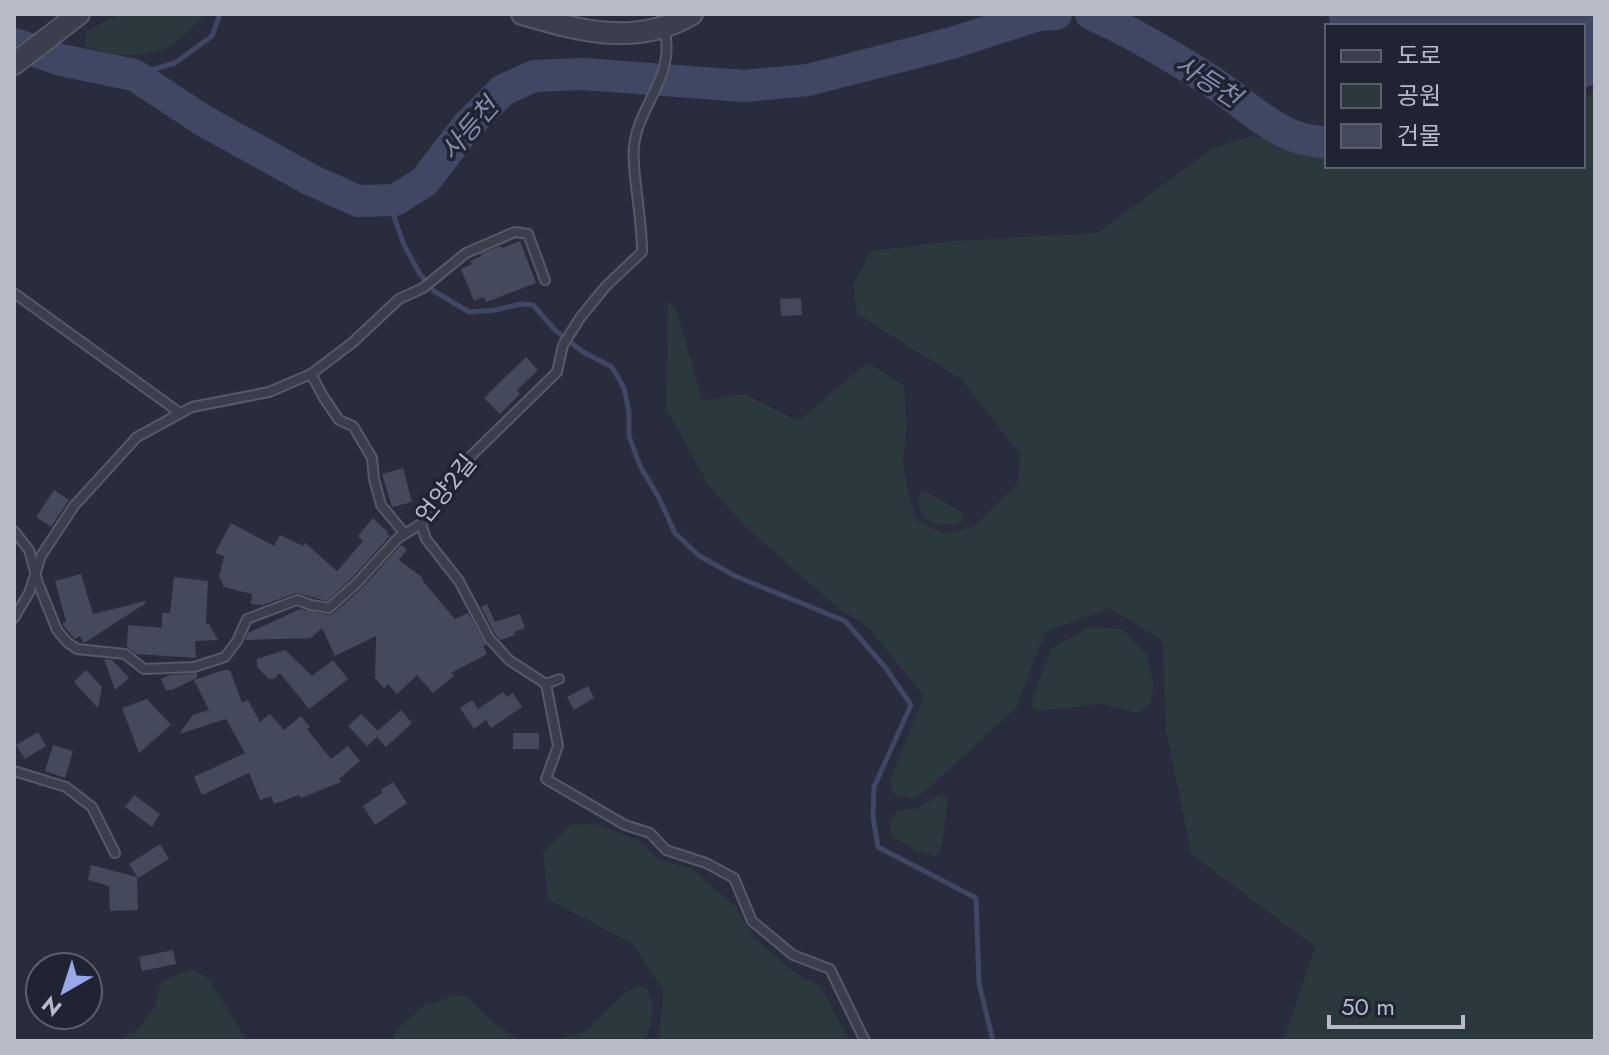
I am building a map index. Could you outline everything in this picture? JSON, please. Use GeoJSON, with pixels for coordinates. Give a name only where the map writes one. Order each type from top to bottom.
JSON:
{"type":"FeatureCollection","features":[{"type":"Feature","properties":{"kind":"street"},"geometry":{"type":"LineString","coordinates":[[522,14],[561,26],[607,33],[642,33],[673,25],[692,14]]}},
{"type":"Feature","properties":{"kind":"street"},"geometry":{"type":"LineString","coordinates":[[15,64],[78,15]]}},
{"type":"Feature","properties":{"kind":"lane","name":"언양2길"},"geometry":{"type":"LineString","coordinates":[[14,531],[29,550],[57,630],[67,642],[77,649],[125,654],[144,669],[194,667],[225,657],[247,619],[297,600],[329,608],[398,538],[421,524],[471,456],[557,372],[563,345],[569,335],[606,286],[642,252],[634,146],[667,62],[668,44],[664,27]]}},
{"type":"Feature","properties":{"kind":"lane"},"geometry":{"type":"LineString","coordinates":[[14,618],[29,593],[41,556],[74,506],[137,437],[192,407],[269,392],[311,374],[352,343],[399,299],[423,288],[466,253],[515,232],[528,234],[545,280]]}},
{"type":"Feature","properties":{"kind":"lane"},"geometry":{"type":"LineString","coordinates":[[14,293],[180,413]]}},
{"type":"Feature","properties":{"kind":"lane"},"geometry":{"type":"LineString","coordinates":[[311,374],[339,420],[353,426],[372,458],[381,505],[405,534]]}},
{"type":"Feature","properties":{"kind":"lane"},"geometry":{"type":"LineString","coordinates":[[421,524],[426,539],[459,581],[489,638],[509,660],[546,684],[558,746],[546,779],[625,825],[650,833],[666,850],[706,863],[734,878],[752,921],[793,955],[830,969],[865,1041]]}},
{"type":"Feature","properties":{"kind":"lane"},"geometry":{"type":"LineString","coordinates":[[546,684],[559,679]]}},
{"type":"Feature","properties":{"kind":"lane"},"geometry":{"type":"LineString","coordinates":[[14,771],[66,787],[92,807],[115,853]]}},
{"type":"Feature","properties":{"kind":"green space"},"geometry":{"type":"Polygon","coordinates":[[[119,14],[202,14],[201,20],[179,39],[156,51],[135,55],[113,54],[84,45],[87,31],[119,14]]]}},
{"type":"Feature","properties":{"kind":"green space"},"geometry":{"type":"Polygon","coordinates":[[[1595,92],[1595,1041],[1283,1041],[1315,947],[1191,854],[1166,731],[1163,642],[1110,608],[1045,632],[1016,708],[915,800],[894,794],[890,780],[924,696],[868,627],[838,608],[749,530],[710,488],[666,408],[668,301],[677,312],[702,400],[744,394],[798,421],[867,363],[904,385],[907,424],[903,461],[908,494],[917,520],[943,534],[973,527],[1017,484],[1021,455],[961,379],[857,314],[853,284],[871,251],[952,241],[1097,233],[1213,148],[1253,135],[1325,154],[1325,168],[1585,168],[1585,96],[1595,92]]]}},
{"type":"Feature","properties":{"kind":"green space"},"geometry":{"type":"Polygon","coordinates":[[[925,491],[961,512],[964,519],[957,526],[925,519],[919,506],[919,494],[925,491]]]}},
{"type":"Feature","properties":{"kind":"green space"},"geometry":{"type":"Polygon","coordinates":[[[1087,628],[1122,629],[1146,654],[1154,685],[1150,704],[1138,713],[1102,704],[1037,711],[1031,703],[1052,648],[1087,628]]]}},
{"type":"Feature","properties":{"kind":"green space"},"geometry":{"type":"Polygon","coordinates":[[[942,793],[948,799],[942,846],[937,856],[918,852],[891,836],[890,822],[898,810],[918,808],[942,793]]]}},
{"type":"Feature","properties":{"kind":"green space"},"geometry":{"type":"Polygon","coordinates":[[[572,824],[600,825],[640,841],[658,860],[691,868],[735,906],[755,938],[792,971],[821,987],[850,1041],[659,1041],[663,990],[634,945],[548,899],[543,853],[572,824]]]}},
{"type":"Feature","properties":{"kind":"green space"},"geometry":{"type":"Polygon","coordinates":[[[192,970],[209,979],[247,1041],[118,1041],[140,1027],[155,1006],[164,980],[192,970]]]}},
{"type":"Feature","properties":{"kind":"green space"},"geometry":{"type":"Polygon","coordinates":[[[638,985],[647,988],[653,1008],[648,1036],[643,1041],[555,1041],[587,1030],[626,992],[638,985]]]}},
{"type":"Feature","properties":{"kind":"green space"},"geometry":{"type":"Polygon","coordinates":[[[456,995],[466,996],[495,1025],[523,1041],[392,1041],[397,1030],[423,1006],[456,995]]]}},
{"type":"Feature","properties":{"kind":"water"},"geometry":{"type":"Polygon","coordinates":[[[1329,14],[1595,14],[1595,84],[1585,87],[1585,24],[1330,24],[1329,14]]]}},
{"type":"Feature","properties":{"kind":"building"},"geometry":{"type":"Polygon","coordinates":[[[520,241],[536,283],[486,302],[484,297],[474,301],[461,269],[472,264],[470,261],[482,256],[480,254],[520,241]]]}},
{"type":"Feature","properties":{"kind":"building"},"geometry":{"type":"Polygon","coordinates":[[[801,298],[802,315],[781,316],[780,299],[801,298]]]}},
{"type":"Feature","properties":{"kind":"building"},"geometry":{"type":"Polygon","coordinates":[[[526,357],[538,370],[517,390],[520,394],[500,414],[484,398],[526,357]]]}},
{"type":"Feature","properties":{"kind":"building"},"geometry":{"type":"Polygon","coordinates":[[[403,468],[412,502],[392,507],[382,474],[403,468]]]}},
{"type":"Feature","properties":{"kind":"building"},"geometry":{"type":"Polygon","coordinates":[[[54,490],[69,500],[51,527],[36,517],[54,490]]]}},
{"type":"Feature","properties":{"kind":"building"},"geometry":{"type":"Polygon","coordinates":[[[373,518],[390,536],[327,601],[296,593],[263,605],[251,604],[252,594],[224,587],[219,577],[224,556],[215,553],[231,523],[274,546],[280,535],[303,546],[305,543],[337,571],[363,541],[358,536],[373,518]]]}},
{"type":"Feature","properties":{"kind":"building"},"geometry":{"type":"Polygon","coordinates":[[[401,545],[407,550],[399,560],[423,578],[455,619],[468,613],[486,645],[483,646],[487,654],[451,673],[454,676],[433,693],[417,675],[397,694],[388,684],[384,688],[375,678],[376,636],[335,656],[322,628],[311,638],[245,640],[248,633],[300,609],[333,614],[362,588],[401,545]]]}},
{"type":"Feature","properties":{"kind":"building"},"geometry":{"type":"Polygon","coordinates":[[[81,574],[93,614],[146,603],[84,643],[80,636],[75,639],[62,624],[66,621],[55,581],[81,574]]]}},
{"type":"Feature","properties":{"kind":"building"},"geometry":{"type":"Polygon","coordinates":[[[174,577],[208,581],[206,624],[218,640],[195,641],[196,658],[136,654],[127,647],[128,625],[162,628],[162,613],[170,613],[174,577]]]}},
{"type":"Feature","properties":{"kind":"building"},"geometry":{"type":"Polygon","coordinates":[[[487,604],[495,622],[520,614],[525,628],[500,640],[481,607],[487,604]]]}},
{"type":"Feature","properties":{"kind":"building"},"geometry":{"type":"Polygon","coordinates":[[[285,650],[312,676],[333,660],[348,679],[309,709],[280,673],[269,679],[257,667],[257,659],[285,650]]]}},
{"type":"Feature","properties":{"kind":"building"},"geometry":{"type":"Polygon","coordinates":[[[104,659],[112,660],[129,678],[115,690],[104,659]]]}},
{"type":"Feature","properties":{"kind":"building"},"geometry":{"type":"Polygon","coordinates":[[[86,670],[102,687],[98,708],[74,682],[86,670]]]}},
{"type":"Feature","properties":{"kind":"building"},"geometry":{"type":"Polygon","coordinates":[[[230,670],[242,703],[248,700],[260,722],[270,714],[284,730],[301,716],[310,727],[307,729],[331,759],[348,746],[360,761],[339,779],[341,782],[301,798],[299,795],[274,804],[271,796],[260,800],[249,773],[202,795],[194,777],[245,753],[226,719],[179,734],[193,715],[209,710],[194,680],[230,670]]]}},
{"type":"Feature","properties":{"kind":"building"},"geometry":{"type":"Polygon","coordinates":[[[197,673],[197,678],[172,690],[166,690],[161,679],[170,675],[197,673]]]}},
{"type":"Feature","properties":{"kind":"building"},"geometry":{"type":"Polygon","coordinates":[[[588,686],[594,698],[574,710],[567,697],[588,686]]]}},
{"type":"Feature","properties":{"kind":"building"},"geometry":{"type":"Polygon","coordinates":[[[503,692],[507,697],[513,693],[522,707],[491,728],[486,720],[474,729],[460,708],[472,700],[478,709],[503,692]]]}},
{"type":"Feature","properties":{"kind":"building"},"geometry":{"type":"Polygon","coordinates":[[[147,699],[171,725],[139,753],[122,708],[147,699]]]}},
{"type":"Feature","properties":{"kind":"building"},"geometry":{"type":"Polygon","coordinates":[[[401,710],[412,723],[386,747],[377,737],[367,746],[348,726],[361,714],[378,731],[401,710]]]}},
{"type":"Feature","properties":{"kind":"building"},"geometry":{"type":"Polygon","coordinates":[[[38,732],[46,746],[25,759],[16,745],[38,732]]]}},
{"type":"Feature","properties":{"kind":"building"},"geometry":{"type":"Polygon","coordinates":[[[513,733],[539,733],[539,749],[513,749],[513,733]]]}},
{"type":"Feature","properties":{"kind":"building"},"geometry":{"type":"Polygon","coordinates":[[[53,745],[73,751],[65,778],[45,771],[53,745]]]}},
{"type":"Feature","properties":{"kind":"building"},"geometry":{"type":"Polygon","coordinates":[[[393,782],[407,803],[375,825],[363,806],[393,782]]]}},
{"type":"Feature","properties":{"kind":"building"},"geometry":{"type":"Polygon","coordinates":[[[134,795],[160,814],[152,827],[125,807],[134,795]]]}},
{"type":"Feature","properties":{"kind":"building"},"geometry":{"type":"Polygon","coordinates":[[[160,844],[169,859],[138,878],[129,864],[160,844]]]}},
{"type":"Feature","properties":{"kind":"building"},"geometry":{"type":"Polygon","coordinates":[[[91,865],[137,877],[138,910],[110,911],[109,886],[88,880],[91,865]]]}},
{"type":"Feature","properties":{"kind":"building"},"geometry":{"type":"Polygon","coordinates":[[[173,950],[176,964],[142,971],[139,957],[173,950]]]}},
{"type":"Feature","properties":{"kind":"waterway"},"geometry":{"type":"LineString","coordinates":[[134,75],[175,63],[212,36],[220,14]]}},
{"type":"Feature","properties":{"kind":"waterway","name":"사등천"},"geometry":{"type":"LineString","coordinates":[[14,44],[61,60],[134,75],[204,121],[311,180],[358,201],[395,200],[424,182],[468,125],[503,90],[534,76],[584,74],[744,86],[808,80],[952,43],[1038,15],[1056,14]]}},
{"type":"Feature","properties":{"kind":"waterway","name":"사등천"},"geometry":{"type":"LineString","coordinates":[[1091,14],[1184,64],[1281,130],[1300,138],[1325,143]]}},
{"type":"Feature","properties":{"kind":"waterway"},"geometry":{"type":"LineString","coordinates":[[388,200],[404,245],[420,274],[434,291],[469,312],[533,305],[555,330],[583,352],[612,367],[624,388],[629,412],[629,436],[640,466],[675,533],[698,555],[735,576],[845,621],[885,667],[911,705],[874,787],[873,817],[878,847],[976,898],[979,983],[993,1041]]}}]}
